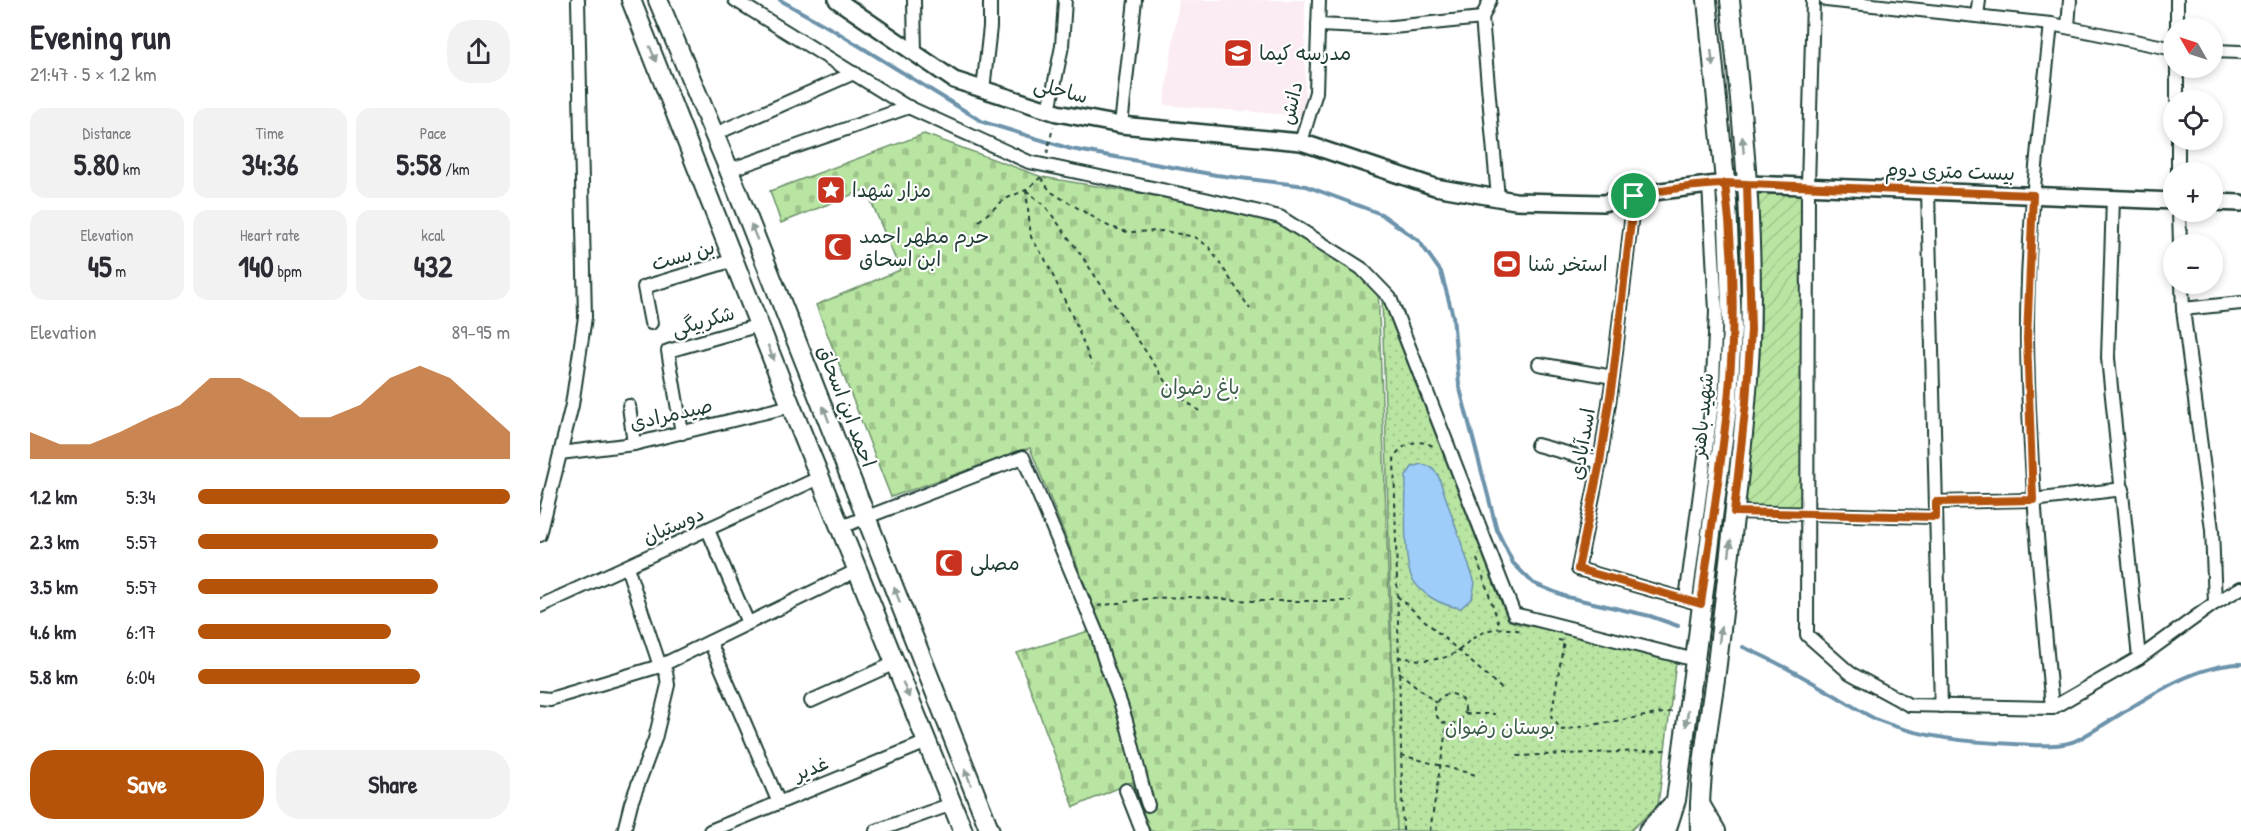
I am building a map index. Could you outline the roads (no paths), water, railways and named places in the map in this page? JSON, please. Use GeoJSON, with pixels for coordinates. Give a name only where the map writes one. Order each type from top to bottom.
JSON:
{"type":"FeatureCollection","features":[{"type":"Feature","properties":{"kind":"main road"},"geometry":{"type":"LineString","coordinates":[[632,0],[791,406],[963,831]]}},
{"type":"Feature","properties":{"kind":"main road","name":"احمد ابن اسحاق"},"geometry":{"type":"LineString","coordinates":[[658,0],[715,134],[990,831]]}},
{"type":"Feature","properties":{"kind":"main road","name":"شهید باهنر"},"geometry":{"type":"LineString","coordinates":[[1666,831],[1676,800],[1695,660],[1694,601],[1728,400],[1731,289],[1717,184],[1707,0]]}},
{"type":"Feature","properties":{"kind":"main road"},"geometry":{"type":"LineString","coordinates":[[1700,831],[1699,802],[1734,512],[1751,330],[1747,184],[1730,0]]}},
{"type":"Feature","properties":{"kind":"main road"},"geometry":{"type":"LineString","coordinates":[[1648,831],[1676,800]]}},
{"type":"Feature","properties":{"kind":"main road"},"geometry":{"type":"LineString","coordinates":[[1699,802],[1716,831]]}},
{"type":"Feature","properties":{"kind":"street"},"geometry":{"type":"LineString","coordinates":[[540,534],[572,405],[585,317],[579,0]]}},
{"type":"Feature","properties":{"kind":"street"},"geometry":{"type":"LineString","coordinates":[[735,0],[909,107],[1029,162],[1044,168],[1204,199],[1280,217],[1361,268],[1390,298],[1514,614],[1695,660]]}},
{"type":"Feature","properties":{"kind":"street","name":"ساحلی"},"geometry":{"type":"LineString","coordinates":[[837,0],[954,80],[1052,118],[1301,142],[1435,187],[1498,198]]}},
{"type":"Feature","properties":{"kind":"street"},"geometry":{"type":"LineString","coordinates":[[914,0],[915,53]]}},
{"type":"Feature","properties":{"kind":"street"},"geometry":{"type":"LineString","coordinates":[[983,90],[990,27],[990,0]]}},
{"type":"Feature","properties":{"kind":"street"},"geometry":{"type":"LineString","coordinates":[[1052,118],[1062,46],[1065,0]]}},
{"type":"Feature","properties":{"kind":"street"},"geometry":{"type":"LineString","coordinates":[[1121,125],[1135,0]]}},
{"type":"Feature","properties":{"kind":"street","name":"دانش"},"geometry":{"type":"LineString","coordinates":[[1301,142],[1316,92],[1319,0]]}},
{"type":"Feature","properties":{"kind":"street"},"geometry":{"type":"LineString","coordinates":[[1490,0],[1482,18],[1498,198]]}},
{"type":"Feature","properties":{"kind":"street"},"geometry":{"type":"LineString","coordinates":[[1813,0],[1808,186],[1807,635],[1851,673],[1910,705],[2052,708],[2139,658],[2215,603],[2241,588]]}},
{"type":"Feature","properties":{"kind":"street"},"geometry":{"type":"LineString","coordinates":[[1826,0],[1880,3],[2051,24],[2163,47]]}},
{"type":"Feature","properties":{"kind":"street"},"geometry":{"type":"LineString","coordinates":[[1977,16],[1979,0]]}},
{"type":"Feature","properties":{"kind":"street"},"geometry":{"type":"LineString","coordinates":[[2068,27],[2070,0]]}},
{"type":"Feature","properties":{"kind":"street"},"geometry":{"type":"LineString","coordinates":[[2177,0],[2177,18]]}},
{"type":"Feature","properties":{"kind":"street"},"geometry":{"type":"LineString","coordinates":[[1318,25],[1383,28],[1482,18]]}},
{"type":"Feature","properties":{"kind":"street"},"geometry":{"type":"LineString","coordinates":[[2051,24],[2033,195],[2027,339],[2033,500],[2052,708]]}},
{"type":"Feature","properties":{"kind":"street"},"geometry":{"type":"LineString","coordinates":[[2223,51],[2241,52]]}},
{"type":"Feature","properties":{"kind":"street"},"geometry":{"type":"LineString","coordinates":[[715,134],[854,73]]}},
{"type":"Feature","properties":{"kind":"street"},"geometry":{"type":"LineString","coordinates":[[729,170],[909,107]]}},
{"type":"Feature","properties":{"kind":"street","name":"بیست متری دوم"},"geometry":{"type":"LineString","coordinates":[[1498,198],[1515,201],[1603,203],[1634,196],[1717,184],[1747,184],[2163,200]]}},
{"type":"Feature","properties":{"kind":"street"},"geometry":{"type":"LineString","coordinates":[[1928,191],[1941,706]]}},
{"type":"Feature","properties":{"kind":"street","name":"اسدآبادی"},"geometry":{"type":"LineString","coordinates":[[1634,196],[1613,377],[1600,462],[1578,569],[1694,601]]}},
{"type":"Feature","properties":{"kind":"street"},"geometry":{"type":"LineString","coordinates":[[2113,198],[2108,358],[2139,658]]}},
{"type":"Feature","properties":{"kind":"street"},"geometry":{"type":"LineString","coordinates":[[2223,202],[2241,203]]}},
{"type":"Feature","properties":{"kind":"street","name":"بن بست"},"geometry":{"type":"LineString","coordinates":[[651,323],[644,286],[734,260]]}},
{"type":"Feature","properties":{"kind":"street"},"geometry":{"type":"LineString","coordinates":[[2182,294],[2212,530],[2215,603]]}},
{"type":"Feature","properties":{"kind":"street"},"geometry":{"type":"LineString","coordinates":[[2183,309],[2241,303]]}},
{"type":"Feature","properties":{"kind":"street","name":"شکربیگی"},"geometry":{"type":"LineString","coordinates":[[682,433],[668,351],[760,325]]}},
{"type":"Feature","properties":{"kind":"street"},"geometry":{"type":"LineString","coordinates":[[1539,364],[1613,377]]}},
{"type":"Feature","properties":{"kind":"street"},"geometry":{"type":"LineString","coordinates":[[628,406],[634,444]]}},
{"type":"Feature","properties":{"kind":"street","name":"صیدمرادی"},"geometry":{"type":"LineString","coordinates":[[560,453],[634,444],[791,406]]}},
{"type":"Feature","properties":{"kind":"street"},"geometry":{"type":"LineString","coordinates":[[1537,445],[1600,462]]}},
{"type":"Feature","properties":{"kind":"street"},"geometry":{"type":"LineString","coordinates":[[841,527],[1023,457],[1098,636],[1102,656],[1123,710],[1148,805]]}},
{"type":"Feature","properties":{"kind":"street","name":"دوستیان"},"geometry":{"type":"LineString","coordinates":[[540,606],[821,477]]}},
{"type":"Feature","properties":{"kind":"street"},"geometry":{"type":"LineString","coordinates":[[1936,502],[2033,500],[2123,489]]}},
{"type":"Feature","properties":{"kind":"street"},"geometry":{"type":"LineString","coordinates":[[1734,512],[1936,517]]}},
{"type":"Feature","properties":{"kind":"street"},"geometry":{"type":"LineString","coordinates":[[708,530],[748,623]]}},
{"type":"Feature","properties":{"kind":"street"},"geometry":{"type":"LineString","coordinates":[[624,831],[631,803],[655,740],[668,685],[666,672],[660,666],[627,567]]}},
{"type":"Feature","properties":{"kind":"street"},"geometry":{"type":"LineString","coordinates":[[540,698],[550,699],[660,666],[858,570]]}},
{"type":"Feature","properties":{"kind":"street"},"geometry":{"type":"LineString","coordinates":[[710,642],[779,802]]}},
{"type":"Feature","properties":{"kind":"street"},"geometry":{"type":"LineString","coordinates":[[811,702],[895,663]]}},
{"type":"Feature","properties":{"kind":"street","name":"غدیر"},"geometry":{"type":"LineString","coordinates":[[710,831],[927,742]]}},
{"type":"Feature","properties":{"kind":"street"},"geometry":{"type":"LineString","coordinates":[[1126,790],[1142,831]]}},
{"type":"Feature","properties":{"kind":"street"},"geometry":{"type":"LineString","coordinates":[[876,831],[952,804]]}},
{"type":"Feature","properties":{"kind":"water"},"geometry":{"type":"Polygon","coordinates":[[[1421,464],[1431,467],[1438,475],[1475,583],[1472,598],[1461,608],[1446,605],[1425,594],[1411,576],[1408,567],[1405,513],[1406,476],[1412,467],[1421,464]]]}},
{"type":"Feature","properties":{"kind":"waterway"},"geometry":{"type":"LineString","coordinates":[[780,0],[983,122],[1071,149],[1216,175],[1306,186],[1381,214],[1419,241],[1441,272],[1453,316],[1459,385],[1497,530],[1513,563],[1533,583],[1567,597],[1650,616],[1678,626]]}},
{"type":"Feature","properties":{"kind":"waterway"},"geometry":{"type":"LineString","coordinates":[[1743,647],[1791,670],[1869,716],[1896,727],[1946,738],[2037,745],[2071,743],[2177,681],[2219,666],[2241,664]]}},
{"type":"Feature","properties":{"kind":"place","name":"مدرسه کیما"},"geometry":{"type":"Point","coordinates":[1238,53]}},
{"type":"Feature","properties":{"kind":"place","name":"مزار شهدا"},"geometry":{"type":"Point","coordinates":[831,190]}},
{"type":"Feature","properties":{"kind":"place","name":"حرم مطهر احمد ابن اسحاق"},"geometry":{"type":"Point","coordinates":[838,247]}},
{"type":"Feature","properties":{"kind":"place","name":"استخر شنا"},"geometry":{"type":"Point","coordinates":[1507,264]}},
{"type":"Feature","properties":{"kind":"place","name":"مصلی"},"geometry":{"type":"Point","coordinates":[949,563]}},
{"type":"Feature","properties":{"kind":"park label","name":"باغ رضوان"},"geometry":{"type":"Point","coordinates":[1200,387]}},
{"type":"Feature","properties":{"kind":"park label","name":"بوستان رضوان"},"geometry":{"type":"Point","coordinates":[1500,727]}}]}
